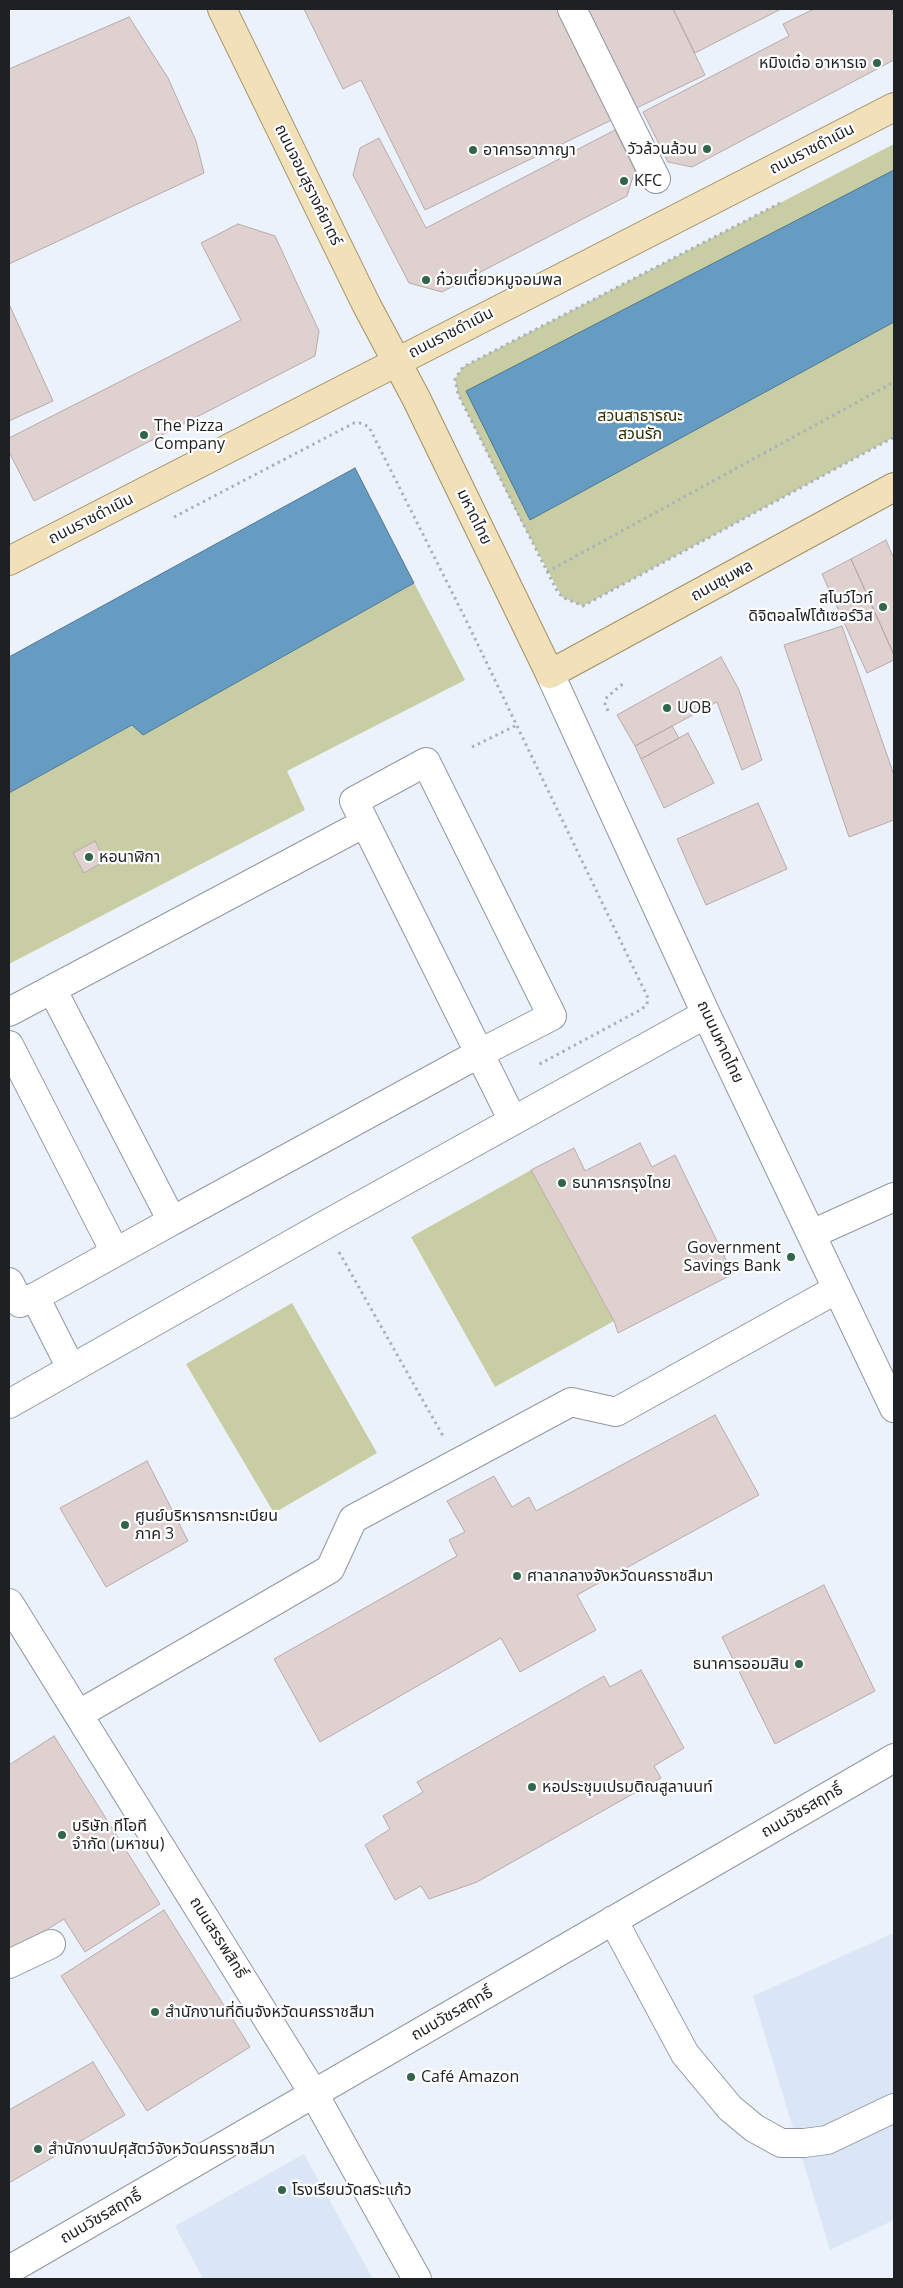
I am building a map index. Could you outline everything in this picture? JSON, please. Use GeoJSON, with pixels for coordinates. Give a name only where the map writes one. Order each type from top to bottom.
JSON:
{"type":"FeatureCollection","features":[{"type":"Feature","properties":{"kind":"main road","name":"ถนนจอมสุรางค์ยาตร์"},"geometry":{"type":"LineString","coordinates":[[222,9],[396,361]]}},
{"type":"Feature","properties":{"kind":"main road","name":"ถนนราชดำเนิน"},"geometry":{"type":"LineString","coordinates":[[9,561],[894,107]]}},
{"type":"Feature","properties":{"kind":"main road","name":"มหาดไทย"},"geometry":{"type":"LineString","coordinates":[[396,361],[416,398],[550,674]]}},
{"type":"Feature","properties":{"kind":"main road","name":"ถนนชุมพล"},"geometry":{"type":"LineString","coordinates":[[550,674],[894,487]]}},
{"type":"Feature","properties":{"kind":"street"},"geometry":{"type":"LineString","coordinates":[[572,9],[656,179]]}},
{"type":"Feature","properties":{"kind":"street","name":"ถนนมหาดไทย"},"geometry":{"type":"LineString","coordinates":[[550,674],[706,1014],[894,1408]]}},
{"type":"Feature","properties":{"kind":"street"},"geometry":{"type":"LineString","coordinates":[[71,1368],[18,1301],[115,1252],[480,1053],[552,1016],[426,762],[354,800],[480,1053],[513,1121]]}},
{"type":"Feature","properties":{"kind":"street"},"geometry":{"type":"LineString","coordinates":[[9,1012],[365,823]]}},
{"type":"Feature","properties":{"kind":"street"},"geometry":{"type":"LineString","coordinates":[[52,989],[172,1221]]}},
{"type":"Feature","properties":{"kind":"street"},"geometry":{"type":"LineString","coordinates":[[9,1404],[325,1225],[706,1014]]}},
{"type":"Feature","properties":{"kind":"street"},"geometry":{"type":"LineString","coordinates":[[9,1045],[115,1252]]}},
{"type":"Feature","properties":{"kind":"street"},"geometry":{"type":"LineString","coordinates":[[812,1234],[894,1196]]}},
{"type":"Feature","properties":{"kind":"street"},"geometry":{"type":"LineString","coordinates":[[79,1714],[330,1569],[354,1519],[571,1402],[616,1412],[837,1289]]}},
{"type":"Feature","properties":{"kind":"street","name":"ถนนสรรพสิทธิ์"},"geometry":{"type":"LineString","coordinates":[[9,1603],[314,2094],[417,2279]]}},
{"type":"Feature","properties":{"kind":"street","name":"ถนนวัชรสฤทธิ์"},"geometry":{"type":"LineString","coordinates":[[9,2270],[894,1758]]}},
{"type":"Feature","properties":{"kind":"street"},"geometry":{"type":"LineString","coordinates":[[613,1920],[685,2054],[730,2108],[754,2128],[782,2143],[827,2140],[894,2108]]}},
{"type":"Feature","properties":{"kind":"street"},"geometry":{"type":"LineString","coordinates":[[9,1964],[51,1944]]}},
{"type":"Feature","properties":{"kind":"path"},"geometry":{"type":"LineString","coordinates":[[788,199],[463,367],[456,379],[458,392],[547,572],[562,596],[583,606],[894,437]]}},
{"type":"Feature","properties":{"kind":"path"},"geometry":{"type":"LineString","coordinates":[[547,572],[894,382]]}},
{"type":"Feature","properties":{"kind":"path"},"geometry":{"type":"LineString","coordinates":[[174,517],[354,423],[369,426],[517,725],[648,998],[647,1004],[642,1009],[536,1066]]}},
{"type":"Feature","properties":{"kind":"path"},"geometry":{"type":"LineString","coordinates":[[608,711],[605,704],[607,697],[626,682]]}},
{"type":"Feature","properties":{"kind":"path"},"geometry":{"type":"LineString","coordinates":[[472,747],[517,725]]}},
{"type":"Feature","properties":{"kind":"path"},"geometry":{"type":"LineString","coordinates":[[325,1225],[458,1463]]}},
{"type":"Feature","properties":{"kind":"shaded area"},"geometry":{"type":"Polygon","coordinates":[[[894,1933],[894,2220],[830,2250],[753,1996],[894,1933]]]}},
{"type":"Feature","properties":{"kind":"shaded area","name":"โรงเรียนวัดสระแก้ว"},"geometry":{"type":"Polygon","coordinates":[[[304,2154],[373,2279],[203,2279],[175,2226],[304,2154]]]}},
{"type":"Feature","properties":{"kind":"green space","name":"สวนสาธารณะ สวนรัก"},"geometry":{"type":"Polygon","coordinates":[[[894,144],[894,437],[583,606],[562,597],[519,517],[458,394],[455,379],[463,367],[894,144]]]}},
{"type":"Feature","properties":{"kind":"green space"},"geometry":{"type":"Polygon","coordinates":[[[414,583],[465,680],[287,771],[305,810],[9,964],[9,793],[133,725],[143,735],[414,583]]]}},
{"type":"Feature","properties":{"kind":"green space"},"geometry":{"type":"Polygon","coordinates":[[[531,1170],[614,1321],[495,1387],[411,1237],[531,1170]]]}},
{"type":"Feature","properties":{"kind":"green space"},"geometry":{"type":"Polygon","coordinates":[[[292,1303],[377,1453],[274,1513],[186,1364],[292,1303]]]}},
{"type":"Feature","properties":{"kind":"water"},"geometry":{"type":"Polygon","coordinates":[[[894,170],[894,322],[530,520],[466,391],[894,170]]]}},
{"type":"Feature","properties":{"kind":"water"},"geometry":{"type":"Polygon","coordinates":[[[355,468],[414,583],[143,735],[132,725],[9,793],[9,657],[355,468]]]}},
{"type":"Feature","properties":{"kind":"building","name":"อาคารอาภาญา"},"geometry":{"type":"Polygon","coordinates":[[[304,9],[673,9],[705,75],[425,210],[361,80],[343,89],[304,9]]]}},
{"type":"Feature","properties":{"kind":"building"},"geometry":{"type":"Polygon","coordinates":[[[673,9],[781,9],[695,53],[673,9]]]}},
{"type":"Feature","properties":{"kind":"building"},"geometry":{"type":"Polygon","coordinates":[[[814,9],[891,9],[894,15],[894,60],[692,167],[668,162],[643,112],[789,36],[783,24],[814,9]]]}},
{"type":"Feature","properties":{"kind":"building"},"geometry":{"type":"Polygon","coordinates":[[[129,17],[168,78],[196,141],[204,173],[9,264],[9,69],[129,17]]]}},
{"type":"Feature","properties":{"kind":"building"},"geometry":{"type":"Polygon","coordinates":[[[615,130],[635,170],[627,196],[442,292],[409,283],[353,175],[360,148],[379,138],[426,228],[615,130]]]}},
{"type":"Feature","properties":{"kind":"building"},"geometry":{"type":"Polygon","coordinates":[[[238,224],[275,236],[319,331],[315,356],[34,501],[9,452],[9,438],[241,320],[201,243],[238,224]]]}},
{"type":"Feature","properties":{"kind":"building"},"geometry":{"type":"Polygon","coordinates":[[[9,304],[53,401],[9,421],[9,304]]]}},
{"type":"Feature","properties":{"kind":"building","name":"สโนว์ไวท์ ดิจิตอลโฟโต้เซอร์วิส"},"geometry":{"type":"Polygon","coordinates":[[[886,540],[894,559],[894,655],[851,559],[886,540]]]}},
{"type":"Feature","properties":{"kind":"building"},"geometry":{"type":"Polygon","coordinates":[[[851,559],[894,655],[894,660],[867,673],[822,574],[851,559]]]}},
{"type":"Feature","properties":{"kind":"building"},"geometry":{"type":"Polygon","coordinates":[[[842,626],[894,775],[894,820],[849,837],[784,645],[842,626]]]}},
{"type":"Feature","properties":{"kind":"building","name":"UOB"},"geometry":{"type":"Polygon","coordinates":[[[721,657],[739,690],[762,760],[742,770],[717,702],[635,746],[617,715],[721,657]]]}},
{"type":"Feature","properties":{"kind":"building"},"geometry":{"type":"Polygon","coordinates":[[[672,726],[679,738],[641,759],[635,746],[672,726]]]}},
{"type":"Feature","properties":{"kind":"building"},"geometry":{"type":"Polygon","coordinates":[[[688,733],[714,783],[664,808],[641,759],[688,733]]]}},
{"type":"Feature","properties":{"kind":"building"},"geometry":{"type":"Polygon","coordinates":[[[758,803],[787,869],[706,905],[677,839],[758,803]]]}},
{"type":"Feature","properties":{"kind":"building","name":"หอนาฬิกา"},"geometry":{"type":"Polygon","coordinates":[[[95,841],[105,861],[84,873],[73,853],[95,841]]]}},
{"type":"Feature","properties":{"kind":"building"},"geometry":{"type":"Polygon","coordinates":[[[640,1143],[652,1167],[675,1155],[733,1274],[618,1333],[614,1321],[531,1170],[574,1148],[585,1171],[640,1143]]]}},
{"type":"Feature","properties":{"kind":"building","name":"ศาลากลางจังหวัดนครราชสีมา"},"geometry":{"type":"Polygon","coordinates":[[[715,1415],[759,1495],[577,1595],[596,1630],[520,1672],[501,1638],[320,1742],[274,1659],[457,1556],[449,1540],[465,1532],[447,1501],[494,1476],[512,1507],[529,1497],[536,1511],[715,1415]]]}},
{"type":"Feature","properties":{"kind":"building","name":"ศูนย์บริหารการทะเบียน ภาค 3"},"geometry":{"type":"Polygon","coordinates":[[[147,1461],[188,1541],[106,1587],[60,1508],[147,1461]]]}},
{"type":"Feature","properties":{"kind":"building","name":"ธนาคารออมสิน"},"geometry":{"type":"Polygon","coordinates":[[[824,1585],[875,1691],[775,1744],[722,1637],[824,1585]]]}},
{"type":"Feature","properties":{"kind":"building","name":"หอประชุมเปรมติณสูลานนท์"},"geometry":{"type":"Polygon","coordinates":[[[641,1670],[684,1748],[654,1766],[661,1778],[477,1882],[429,1899],[421,1886],[395,1900],[365,1845],[390,1829],[383,1816],[423,1792],[417,1782],[604,1676],[610,1687],[641,1670]]]}},
{"type":"Feature","properties":{"kind":"building","name":"บริษัท ทีโอที จำกัด (มหาชน)"},"geometry":{"type":"Polygon","coordinates":[[[54,1736],[160,1904],[85,1952],[64,1919],[9,1953],[9,1765],[54,1736]]]}},
{"type":"Feature","properties":{"kind":"building","name":"สำนักงานที่ดินจังหวัดนครราชสีมา"},"geometry":{"type":"Polygon","coordinates":[[[164,1910],[250,2047],[147,2111],[61,1976],[164,1910]]]}},
{"type":"Feature","properties":{"kind":"building","name":"สำนักงานปศุสัตว์จังหวัดนครราชสีมา"},"geometry":{"type":"Polygon","coordinates":[[[93,2062],[125,2115],[9,2183],[9,2110],[93,2062]]]}},
{"type":"Feature","properties":{"kind":"place","name":"หมิงเต๋อ อาหารเจ"},"geometry":{"type":"Point","coordinates":[877,63]}},
{"type":"Feature","properties":{"kind":"place","name":"วัวล้วนล้วน"},"geometry":{"type":"Point","coordinates":[707,149]}},
{"type":"Feature","properties":{"kind":"place","name":"อาคารอาภาญา"},"geometry":{"type":"Point","coordinates":[473,150]}},
{"type":"Feature","properties":{"kind":"place","name":"KFC"},"geometry":{"type":"Point","coordinates":[624,181]}},
{"type":"Feature","properties":{"kind":"place","name":"ก๋วยเตี๋ยวหมูจอมพล"},"geometry":{"type":"Point","coordinates":[426,280]}},
{"type":"Feature","properties":{"kind":"place","name":"The Pizza Company"},"geometry":{"type":"Point","coordinates":[144,435]}},
{"type":"Feature","properties":{"kind":"place","name":"สโนว์ไวท์ ดิจิตอลโฟโต้เซอร์วิส"},"geometry":{"type":"Point","coordinates":[883,607]}},
{"type":"Feature","properties":{"kind":"place","name":"UOB"},"geometry":{"type":"Point","coordinates":[667,708]}},
{"type":"Feature","properties":{"kind":"place","name":"หอนาฬิกา"},"geometry":{"type":"Point","coordinates":[89,857]}},
{"type":"Feature","properties":{"kind":"place","name":"ธนาคารกรุงไทย"},"geometry":{"type":"Point","coordinates":[562,1183]}},
{"type":"Feature","properties":{"kind":"place","name":"Government Savings Bank"},"geometry":{"type":"Point","coordinates":[791,1257]}},
{"type":"Feature","properties":{"kind":"place","name":"ศูนย์บริหารการทะเบียน ภาค 3"},"geometry":{"type":"Point","coordinates":[125,1525]}},
{"type":"Feature","properties":{"kind":"place","name":"ศาลากลางจังหวัดนครราชสีมา"},"geometry":{"type":"Point","coordinates":[517,1576]}},
{"type":"Feature","properties":{"kind":"place","name":"ธนาคารออมสิน"},"geometry":{"type":"Point","coordinates":[799,1664]}},
{"type":"Feature","properties":{"kind":"place","name":"หอประชุมเปรมติณสูลานนท์"},"geometry":{"type":"Point","coordinates":[532,1787]}},
{"type":"Feature","properties":{"kind":"place","name":"บริษัท ทีโอที จำกัด (มหาชน)"},"geometry":{"type":"Point","coordinates":[62,1835]}},
{"type":"Feature","properties":{"kind":"place","name":"สำนักงานที่ดินจังหวัดนครราชสีมา"},"geometry":{"type":"Point","coordinates":[155,2012]}},
{"type":"Feature","properties":{"kind":"place","name":"Café Amazon"},"geometry":{"type":"Point","coordinates":[411,2077]}},
{"type":"Feature","properties":{"kind":"place","name":"สำนักงานปศุสัตว์จังหวัดนครราชสีมา"},"geometry":{"type":"Point","coordinates":[38,2149]}},
{"type":"Feature","properties":{"kind":"place","name":"โรงเรียนวัดสระแก้ว"},"geometry":{"type":"Point","coordinates":[282,2190]}}]}
